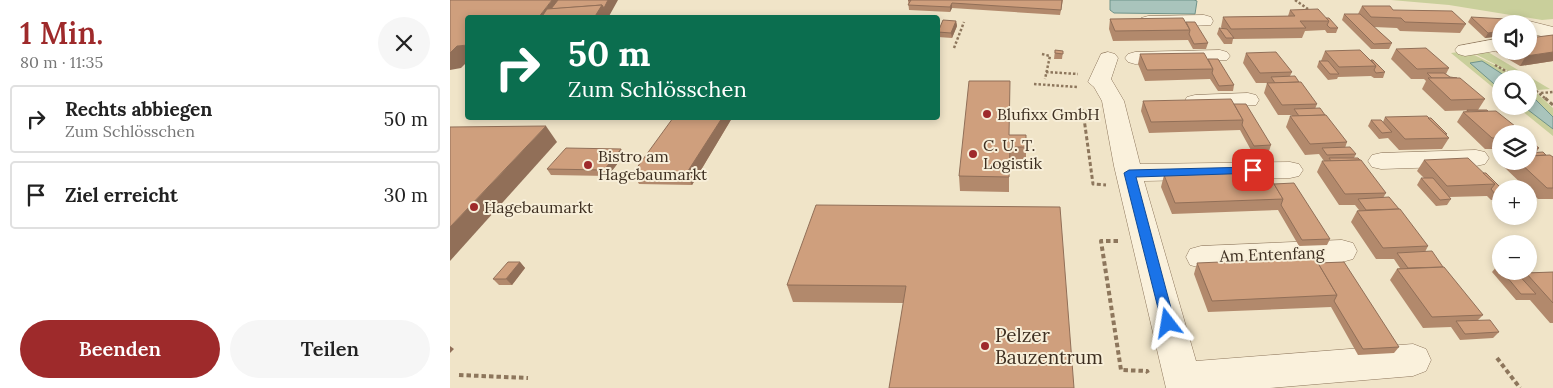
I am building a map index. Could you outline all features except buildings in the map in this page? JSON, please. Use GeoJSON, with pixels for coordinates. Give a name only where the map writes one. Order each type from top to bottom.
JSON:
{"type":"FeatureCollection","features":[{"type":"Feature","properties":{"kind":"street"},"geometry":{"type":"LineString","coordinates":[[1129,22],[1204,21]]}},
{"type":"Feature","properties":{"kind":"street"},"geometry":{"type":"LineString","coordinates":[[1537,29],[1553,34]]}},
{"type":"Feature","properties":{"kind":"street"},"geometry":{"type":"LineString","coordinates":[[1537,38],[1553,34]]}},
{"type":"Feature","properties":{"kind":"street"},"geometry":{"type":"LineString","coordinates":[[1465,50],[1492,46]]}},
{"type":"Feature","properties":{"kind":"street"},"geometry":{"type":"LineString","coordinates":[[1135,58],[1220,56]]}},
{"type":"Feature","properties":{"kind":"street"},"geometry":{"type":"LineString","coordinates":[[1098,78],[1113,101],[1121,179],[1172,382],[1413,360]]}},
{"type":"Feature","properties":{"kind":"street"},"geometry":{"type":"LineString","coordinates":[[1174,103],[1248,100]]}},
{"type":"Feature","properties":{"kind":"street"},"geometry":{"type":"LineString","coordinates":[[1381,161],[1476,158]]}},
{"type":"Feature","properties":{"kind":"street"},"geometry":{"type":"LineString","coordinates":[[1121,179],[1290,170]]}},
{"type":"Feature","properties":{"kind":"street","name":"Am Entenfang"},"geometry":{"type":"LineString","coordinates":[[1202,257],[1342,251]]}},
{"type":"Feature","properties":{"kind":"path"},"geometry":{"type":"LineString","coordinates":[[1295,0],[1308,9]]}},
{"type":"Feature","properties":{"kind":"path"},"geometry":{"type":"LineString","coordinates":[[954,48],[964,22]]}},
{"type":"Feature","properties":{"kind":"path"},"geometry":{"type":"LineString","coordinates":[[1042,54],[1050,56],[1045,79]]}},
{"type":"Feature","properties":{"kind":"path"},"geometry":{"type":"LineString","coordinates":[[1034,84],[1098,78]]}},
{"type":"Feature","properties":{"kind":"path"},"geometry":{"type":"LineString","coordinates":[[1537,91],[1553,105]]}},
{"type":"Feature","properties":{"kind":"path"},"geometry":{"type":"LineString","coordinates":[[1540,93],[1553,92]]}},
{"type":"Feature","properties":{"kind":"path"},"geometry":{"type":"LineString","coordinates":[[1099,111],[1083,111],[1093,184],[1121,179]]}},
{"type":"Feature","properties":{"kind":"path"},"geometry":{"type":"LineString","coordinates":[[1122,241],[1101,241],[1121,370],[1147,371],[1172,382]]}},
{"type":"Feature","properties":{"kind":"path"},"geometry":{"type":"LineString","coordinates":[[1497,358],[1520,388]]}},
{"type":"Feature","properties":{"kind":"path"},"geometry":{"type":"LineString","coordinates":[[459,375],[528,378]]}},
{"type":"Feature","properties":{"kind":"green space"},"geometry":{"type":"Polygon","coordinates":[[[1391,0],[1553,0],[1553,19],[1542,20],[1537,19],[1537,15],[1511,15],[1449,5],[1391,0]]]}},
{"type":"Feature","properties":{"kind":"green space"},"geometry":{"type":"Polygon","coordinates":[[[1483,49],[1492,54],[1492,60],[1501,60],[1518,70],[1508,70],[1470,51],[1483,49]]]}},
{"type":"Feature","properties":{"kind":"green space"},"geometry":{"type":"Polygon","coordinates":[[[1466,51],[1505,70],[1492,70],[1492,87],[1451,53],[1466,51]]]}},
{"type":"Feature","properties":{"kind":"green space"},"geometry":{"type":"Polygon","coordinates":[[[1537,81],[1550,89],[1538,90],[1537,81]]]}},
{"type":"Feature","properties":{"kind":"green space"},"geometry":{"type":"Polygon","coordinates":[[[1537,93],[1553,108],[1553,136],[1527,115],[1537,115],[1537,93]]]}},
{"type":"Feature","properties":{"kind":"water"},"geometry":{"type":"Polygon","coordinates":[[[1110,0],[1197,1],[1195,14],[1114,13],[1110,10],[1110,0]]]}},
{"type":"Feature","properties":{"kind":"water"},"geometry":{"type":"Polygon","coordinates":[[[1482,61],[1496,70],[1492,70],[1492,82],[1470,63],[1482,61]]]}},
{"type":"Feature","properties":{"kind":"water"},"geometry":{"type":"Polygon","coordinates":[[[1537,101],[1553,117],[1553,129],[1535,115],[1537,115],[1537,101]]]}},
{"type":"Feature","properties":{"kind":"place","name":"Blufixx GmbH"},"geometry":{"type":"Point","coordinates":[987,114]}},
{"type":"Feature","properties":{"kind":"place","name":"C. U. T. Logistik"},"geometry":{"type":"Point","coordinates":[973,154]}},
{"type":"Feature","properties":{"kind":"place","name":"Bistro am Hagebaumarkt"},"geometry":{"type":"Point","coordinates":[588,165]}},
{"type":"Feature","properties":{"kind":"place","name":"Hagebaumarkt"},"geometry":{"type":"Point","coordinates":[474,207]}},
{"type":"Feature","properties":{"kind":"place","name":"Pelzer Bauzentrum"},"geometry":{"type":"Point","coordinates":[985,346]}},
{"type":"Feature","properties":{"kind":"route"},"geometry":{"type":"LineString","coordinates":[[1168,323],[1129,173],[1253,170]]}}]}
